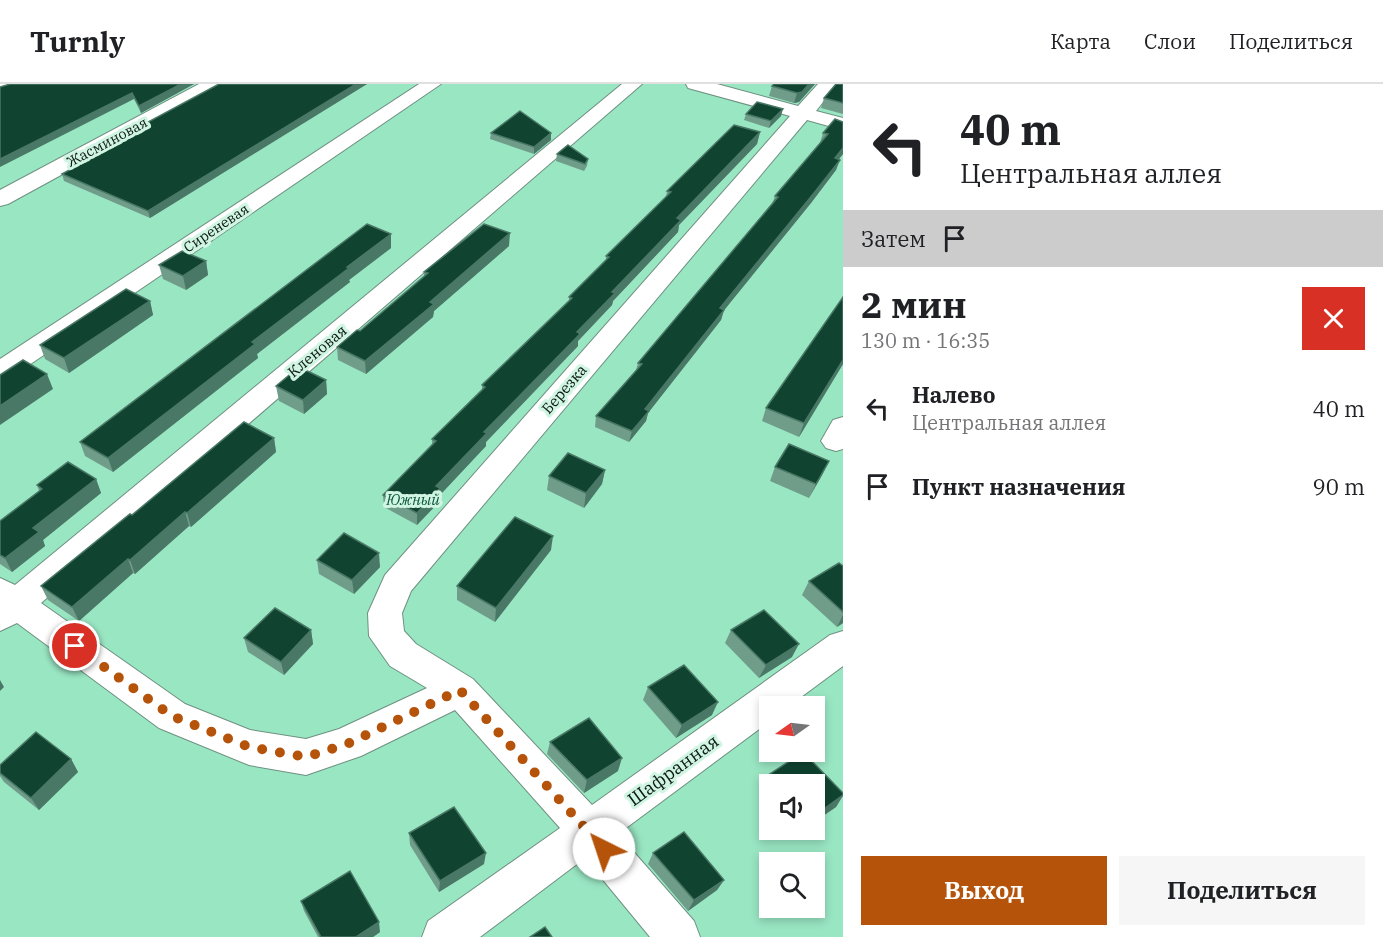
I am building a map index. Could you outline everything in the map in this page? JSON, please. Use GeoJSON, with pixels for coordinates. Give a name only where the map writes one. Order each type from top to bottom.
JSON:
{"type":"FeatureCollection","features":[{"type":"Feature","properties":{"kind":"street"},"geometry":{"type":"LineString","coordinates":[[0,87],[6,84]]}},
{"type":"Feature","properties":{"kind":"street","name":"Жасминовая"},"geometry":{"type":"LineString","coordinates":[[0,199],[213,84]]}},
{"type":"Feature","properties":{"kind":"street","name":"Сиреневая"},"geometry":{"type":"LineString","coordinates":[[0,372],[432,84]]}},
{"type":"Feature","properties":{"kind":"street","name":"Кленовая"},"geometry":{"type":"LineString","coordinates":[[5,605],[633,84]]}},
{"type":"Feature","properties":{"kind":"street"},"geometry":{"type":"LineString","coordinates":[[695,84],[843,124]]}},
{"type":"Feature","properties":{"kind":"street","name":"Березка"},"geometry":{"type":"LineString","coordinates":[[678,937],[589,831],[460,690],[426,667],[403,655],[387,636],[385,613],[397,584],[828,84]]}},
{"type":"Feature","properties":{"kind":"street"},"geometry":{"type":"LineString","coordinates":[[5,605],[172,716],[249,747],[306,757],[347,744],[460,690]]}},
{"type":"Feature","properties":{"kind":"street","name":"Шафранная"},"geometry":{"type":"LineString","coordinates":[[444,937],[843,646]]}},
{"type":"Feature","properties":{"kind":"green space","name":"Южный"},"geometry":{"type":"Polygon","coordinates":[[[0,84],[843,84],[843,937],[0,937],[0,84]]]}},
{"type":"Feature","properties":{"kind":"building"},"geometry":{"type":"Polygon","coordinates":[[[10,84],[181,84],[139,106],[132,93],[0,159],[0,87],[10,84]]]}},
{"type":"Feature","properties":{"kind":"building"},"geometry":{"type":"Polygon","coordinates":[[[219,84],[356,84],[148,211],[62,174],[150,127],[148,122],[219,84]]]}},
{"type":"Feature","properties":{"kind":"building"},"geometry":{"type":"Polygon","coordinates":[[[774,84],[809,84],[802,92],[797,93],[772,86],[774,84]]]}},
{"type":"Feature","properties":{"kind":"building"},"geometry":{"type":"Polygon","coordinates":[[[836,84],[843,84],[843,103],[824,98],[836,84]]]}},
{"type":"Feature","properties":{"kind":"building"},"geometry":{"type":"Polygon","coordinates":[[[757,102],[783,109],[771,121],[746,114],[757,102]]]}},
{"type":"Feature","properties":{"kind":"building"},"geometry":{"type":"Polygon","coordinates":[[[520,111],[551,133],[534,147],[491,133],[520,111]]]}},
{"type":"Feature","properties":{"kind":"building"},"geometry":{"type":"Polygon","coordinates":[[[835,119],[843,122],[843,148],[835,158],[840,160],[720,308],[724,310],[645,409],[649,411],[632,431],[596,416],[642,364],[638,363],[778,197],[775,196],[828,134],[823,133],[835,119]]]}},
{"type":"Feature","properties":{"kind":"building"},"geometry":{"type":"Polygon","coordinates":[[[734,125],[760,132],[677,218],[681,220],[612,292],[615,293],[577,332],[580,334],[484,432],[487,433],[436,486],[440,488],[417,513],[383,495],[436,441],[432,439],[485,387],[482,385],[572,298],[569,297],[609,257],[606,256],[734,125]]]}},
{"type":"Feature","properties":{"kind":"building"},"geometry":{"type":"Polygon","coordinates":[[[568,145],[588,159],[585,164],[557,154],[568,145]]]}},
{"type":"Feature","properties":{"kind":"building"},"geometry":{"type":"Polygon","coordinates":[[[367,224],[391,234],[252,342],[255,344],[108,458],[80,442],[367,224]]]}},
{"type":"Feature","properties":{"kind":"building"},"geometry":{"type":"Polygon","coordinates":[[[484,224],[510,233],[430,302],[434,304],[365,361],[337,347],[357,330],[360,331],[428,273],[424,272],[484,224]]]}},
{"type":"Feature","properties":{"kind":"building"},"geometry":{"type":"Polygon","coordinates":[[[182,251],[206,261],[183,276],[159,265],[182,251]]]}},
{"type":"Feature","properties":{"kind":"building"},"geometry":{"type":"Polygon","coordinates":[[[126,289],[150,301],[64,358],[40,345],[126,289]]]}},
{"type":"Feature","properties":{"kind":"building"},"geometry":{"type":"Polygon","coordinates":[[[843,297],[843,360],[804,423],[766,408],[843,297]]]}},
{"type":"Feature","properties":{"kind":"building"},"geometry":{"type":"Polygon","coordinates":[[[23,360],[47,374],[0,406],[0,375],[23,360]]]}},
{"type":"Feature","properties":{"kind":"building"},"geometry":{"type":"Polygon","coordinates":[[[299,367],[326,380],[303,400],[276,386],[299,367]]]}},
{"type":"Feature","properties":{"kind":"building"},"geometry":{"type":"Polygon","coordinates":[[[244,422],[274,438],[72,607],[41,586],[130,514],[132,515],[244,422]]]}},
{"type":"Feature","properties":{"kind":"building"},"geometry":{"type":"Polygon","coordinates":[[[789,444],[829,461],[816,484],[775,467],[789,444]]]}},
{"type":"Feature","properties":{"kind":"building"},"geometry":{"type":"Polygon","coordinates":[[[568,453],[605,470],[586,493],[549,476],[568,453]]]}},
{"type":"Feature","properties":{"kind":"building"},"geometry":{"type":"Polygon","coordinates":[[[68,462],[96,479],[33,528],[39,532],[5,558],[0,555],[0,521],[42,489],[37,485],[68,462]]]}},
{"type":"Feature","properties":{"kind":"building"},"geometry":{"type":"Polygon","coordinates":[[[515,517],[553,536],[496,608],[457,586],[515,517]]]}},
{"type":"Feature","properties":{"kind":"building"},"geometry":{"type":"Polygon","coordinates":[[[344,533],[379,553],[352,580],[317,560],[344,533]]]}},
{"type":"Feature","properties":{"kind":"building"},"geometry":{"type":"Polygon","coordinates":[[[839,563],[843,566],[843,612],[809,581],[839,563]]]}},
{"type":"Feature","properties":{"kind":"building"},"geometry":{"type":"Polygon","coordinates":[[[275,608],[311,630],[281,662],[244,638],[275,608]]]}},
{"type":"Feature","properties":{"kind":"building"},"geometry":{"type":"Polygon","coordinates":[[[764,610],[799,644],[766,665],[731,630],[764,610]]]}},
{"type":"Feature","properties":{"kind":"building"},"geometry":{"type":"Polygon","coordinates":[[[684,665],[718,702],[682,725],[648,687],[684,665]]]}},
{"type":"Feature","properties":{"kind":"building"},"geometry":{"type":"Polygon","coordinates":[[[589,718],[622,758],[587,780],[550,742],[589,718]]]}},
{"type":"Feature","properties":{"kind":"building"},"geometry":{"type":"Polygon","coordinates":[[[36,732],[71,759],[31,798],[0,773],[0,765],[36,732]]]}},
{"type":"Feature","properties":{"kind":"building"},"geometry":{"type":"Polygon","coordinates":[[[788,762],[813,762],[824,774],[770,774],[788,762]]]}},
{"type":"Feature","properties":{"kind":"building"},"geometry":{"type":"Polygon","coordinates":[[[825,775],[843,793],[825,808],[825,775]]]}},
{"type":"Feature","properties":{"kind":"building"},"geometry":{"type":"Polygon","coordinates":[[[454,807],[486,853],[440,881],[409,833],[454,807]]]}},
{"type":"Feature","properties":{"kind":"building"},"geometry":{"type":"Polygon","coordinates":[[[684,832],[724,880],[694,900],[653,853],[684,832]]]}},
{"type":"Feature","properties":{"kind":"building"},"geometry":{"type":"Polygon","coordinates":[[[350,871],[379,922],[356,937],[321,937],[301,901],[350,871]]]}},
{"type":"Feature","properties":{"kind":"building"},"geometry":{"type":"Polygon","coordinates":[[[545,927],[552,937],[530,937],[545,927]]]}},
{"type":"Feature","properties":{"kind":"route"},"geometry":{"type":"LineString","coordinates":[[75,646],[172,716],[249,747],[306,757],[347,744],[460,690],[604,849]]}}]}
